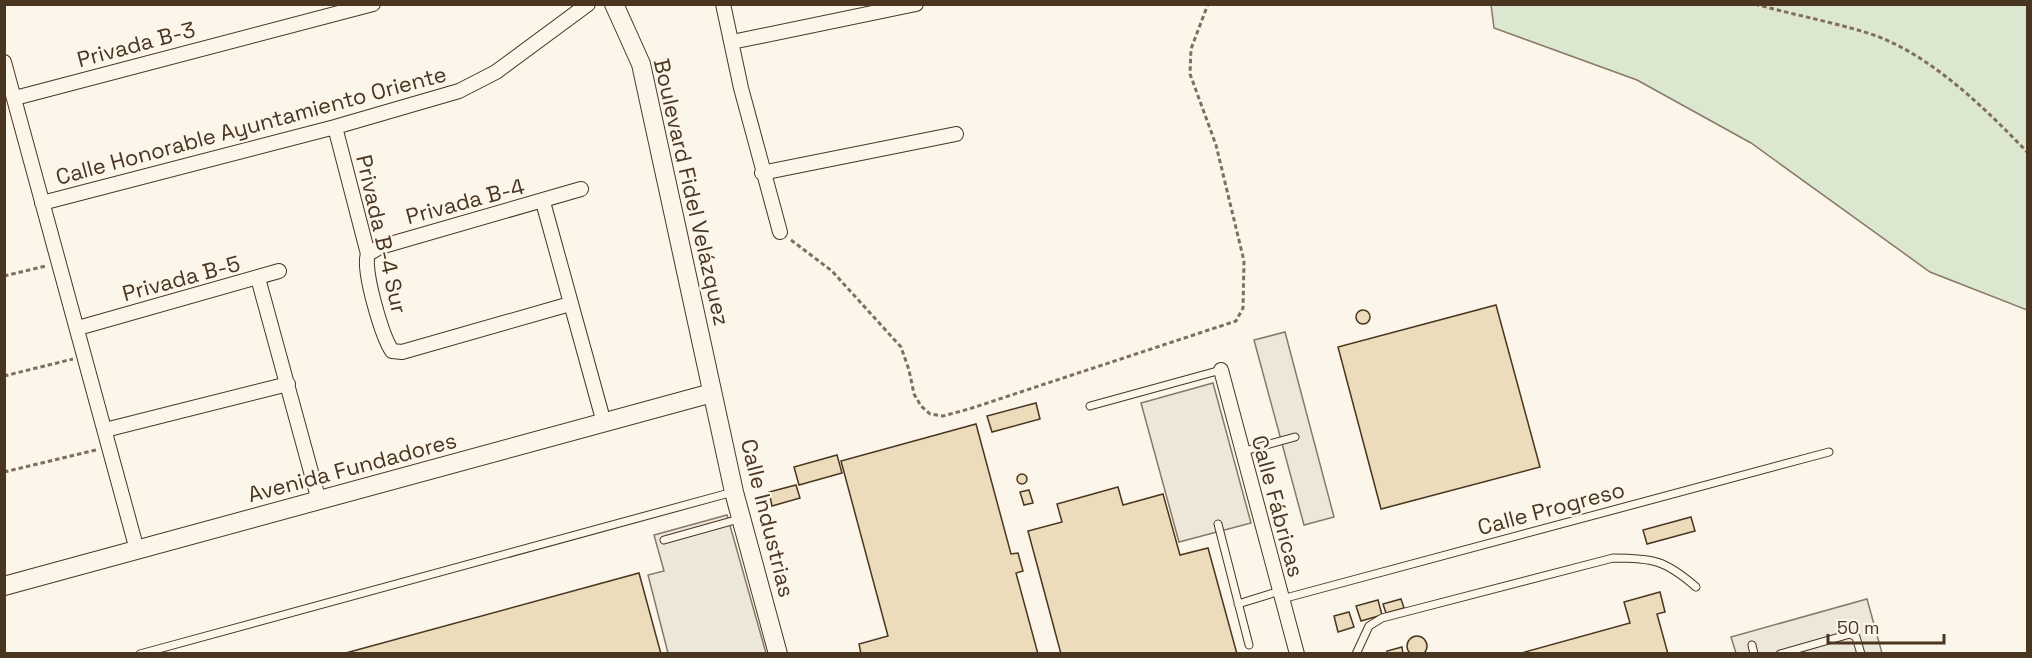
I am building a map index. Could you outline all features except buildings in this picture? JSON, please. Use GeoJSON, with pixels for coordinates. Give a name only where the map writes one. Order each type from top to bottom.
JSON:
{"type":"FeatureCollection","features":[{"type":"Feature","properties":{"kind":"street","name":"Privada B-3"},"geometry":{"type":"LineString","coordinates":[[15,98],[373,4]]}},
{"type":"Feature","properties":{"kind":"street","name":"Calle Honorable Ayuntamiento Oriente"},"geometry":{"type":"LineString","coordinates":[[42,203],[335,127],[459,91],[496,72],[588,4]]}},
{"type":"Feature","properties":{"kind":"street","name":"Boulevard Fidel Velázquez"},"geometry":{"type":"LineString","coordinates":[[615,4],[628,31],[643,75],[712,393]]}},
{"type":"Feature","properties":{"kind":"street"},"geometry":{"type":"LineString","coordinates":[[723,4],[762,173],[780,232]]}},
{"type":"Feature","properties":{"kind":"street"},"geometry":{"type":"LineString","coordinates":[[732,42],[916,4]]}},
{"type":"Feature","properties":{"kind":"street"},"geometry":{"type":"LineString","coordinates":[[4,62],[137,550]]}},
{"type":"Feature","properties":{"kind":"street","name":"Privada B-4 Sur"},"geometry":{"type":"LineString","coordinates":[[335,127],[368,254],[366,270],[386,339],[392,351],[402,352],[570,304]]}},
{"type":"Feature","properties":{"kind":"street"},"geometry":{"type":"LineString","coordinates":[[762,173],[956,134]]}},
{"type":"Feature","properties":{"kind":"street"},"geometry":{"type":"LineString","coordinates":[[543,202],[581,189]]}},
{"type":"Feature","properties":{"kind":"street","name":"Privada B-4"},"geometry":{"type":"LineString","coordinates":[[368,254],[380,247],[543,202],[604,423]]}},
{"type":"Feature","properties":{"kind":"street"},"geometry":{"type":"LineString","coordinates":[[258,278],[279,271]]}},
{"type":"Feature","properties":{"kind":"street","name":"Privada B-5"},"geometry":{"type":"LineString","coordinates":[[78,328],[258,278],[319,501]]}},
{"type":"Feature","properties":{"kind":"street","name":"Calle Fábricas"},"geometry":{"type":"LineString","coordinates":[[1221,370],[1241,452],[1297,654]]}},
{"type":"Feature","properties":{"kind":"street"},"geometry":{"type":"LineString","coordinates":[[105,430],[288,384]]}},
{"type":"Feature","properties":{"kind":"street","name":"Avenida Fundadores"},"geometry":{"type":"LineString","coordinates":[[4,586],[712,393]]}},
{"type":"Feature","properties":{"kind":"street","name":"Calle Industrias"},"geometry":{"type":"LineString","coordinates":[[712,393],[734,492],[778,654]]}},
{"type":"Feature","properties":{"kind":"lane"},"geometry":{"type":"LineString","coordinates":[[1090,406],[1221,370]]}},
{"type":"Feature","properties":{"kind":"lane"},"geometry":{"type":"LineString","coordinates":[[1241,452],[1295,437]]}},
{"type":"Feature","properties":{"kind":"lane","name":"Calle Progreso"},"geometry":{"type":"LineString","coordinates":[[1238,604],[1281,595],[1829,452]]}},
{"type":"Feature","properties":{"kind":"lane"},"geometry":{"type":"LineString","coordinates":[[140,654],[734,492]]}},
{"type":"Feature","properties":{"kind":"lane"},"geometry":{"type":"LineString","coordinates":[[664,540],[742,518]]}},
{"type":"Feature","properties":{"kind":"lane"},"geometry":{"type":"LineString","coordinates":[[1218,524],[1249,645]]}},
{"type":"Feature","properties":{"kind":"lane"},"geometry":{"type":"LineString","coordinates":[[1356,654],[1369,626],[1382,618],[1613,558],[1650,558],[1664,562],[1695,587]]}},
{"type":"Feature","properties":{"kind":"lane"},"geometry":{"type":"LineString","coordinates":[[1780,654],[1850,634],[1856,637],[1861,654]]}},
{"type":"Feature","properties":{"kind":"lane"},"geometry":{"type":"LineString","coordinates":[[1752,645],[1754,654]]}},
{"type":"Feature","properties":{"kind":"path"},"geometry":{"type":"LineString","coordinates":[[780,232],[832,271],[901,347],[914,394],[921,406],[930,414],[943,416],[969,409],[1236,321],[1243,308],[1244,261],[1216,145],[1190,74],[1191,49],[1208,4]]}},
{"type":"Feature","properties":{"kind":"path"},"geometry":{"type":"LineString","coordinates":[[1755,4],[1873,35],[1912,56],[1982,105],[2028,153]]}},
{"type":"Feature","properties":{"kind":"path"},"geometry":{"type":"LineString","coordinates":[[4,276],[59,262]]}},
{"type":"Feature","properties":{"kind":"path"},"geometry":{"type":"LineString","coordinates":[[4,376],[85,356]]}},
{"type":"Feature","properties":{"kind":"path"},"geometry":{"type":"LineString","coordinates":[[4,472],[110,447]]}},
{"type":"Feature","properties":{"kind":"green space"},"geometry":{"type":"Polygon","coordinates":[[[1491,5],[2027,5],[2027,310],[1930,272],[1751,143],[1637,80],[1494,28],[1491,5]]]}},
{"type":"Feature","properties":{"kind":"shaded area"},"geometry":{"type":"Polygon","coordinates":[[[1285,332],[1334,517],[1304,525],[1254,340],[1285,332]]]}},
{"type":"Feature","properties":{"kind":"shaded area"},"geometry":{"type":"Polygon","coordinates":[[[1213,383],[1251,523],[1179,542],[1141,403],[1213,383]]]}},
{"type":"Feature","properties":{"kind":"shaded area"},"geometry":{"type":"Polygon","coordinates":[[[727,515],[766,653],[668,653],[648,575],[664,571],[654,535],[727,515]]]}},
{"type":"Feature","properties":{"kind":"shaded area"},"geometry":{"type":"Polygon","coordinates":[[[1867,599],[1882,653],[1736,653],[1731,637],[1867,599]]]}}]}
